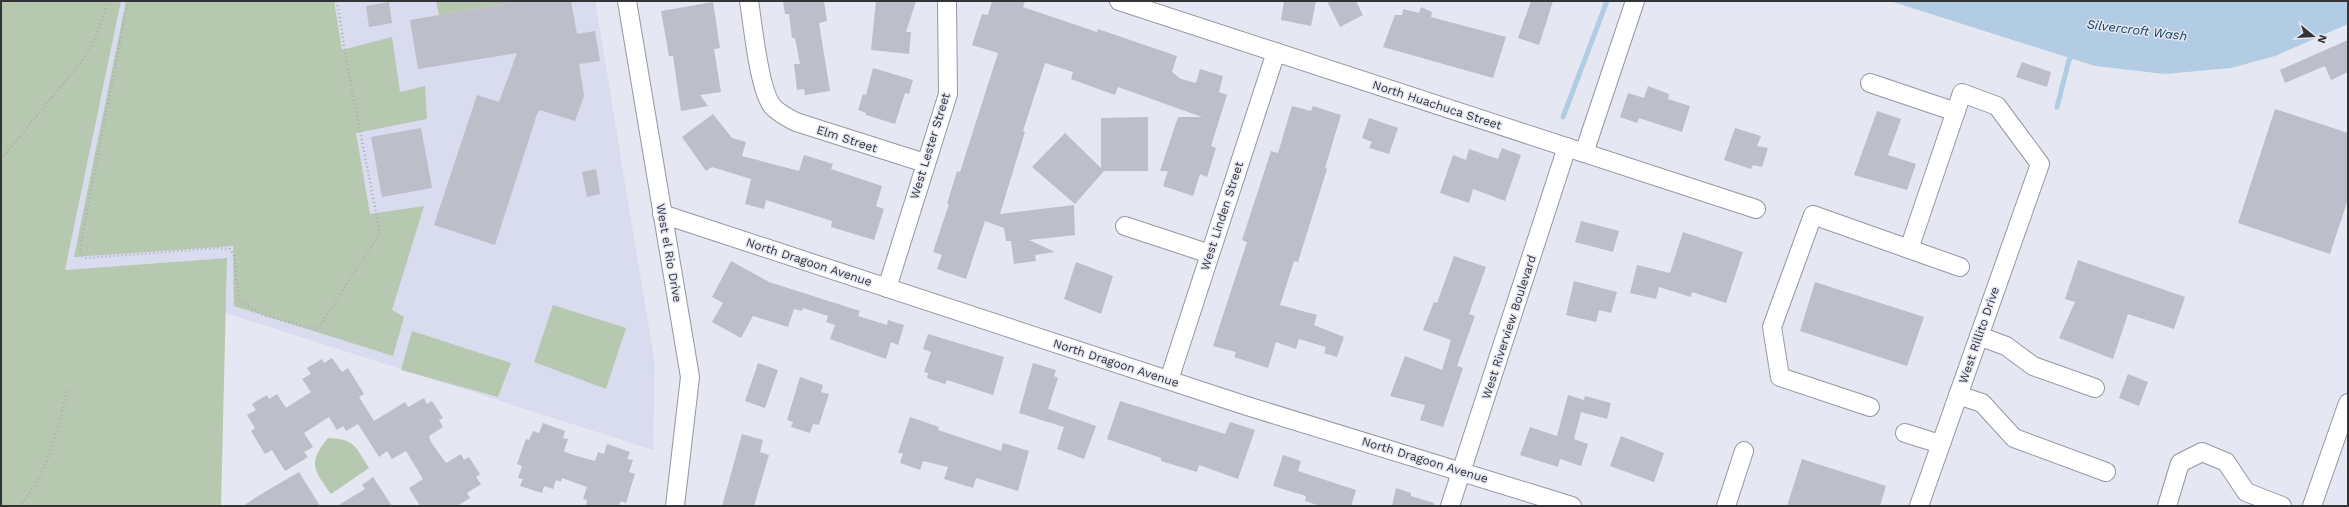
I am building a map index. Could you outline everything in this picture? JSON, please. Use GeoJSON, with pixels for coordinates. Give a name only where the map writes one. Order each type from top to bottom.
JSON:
{"type":"FeatureCollection","features":[{"type":"Feature","properties":{"kind":"street","name":"West el Rio Drive"},"geometry":{"type":"LineString","coordinates":[[627,1],[690,377],[675,506]]}},
{"type":"Feature","properties":{"kind":"street","name":"Elm Street"},"geometry":{"type":"LineString","coordinates":[[749,1],[764,86],[773,106],[782,115],[796,122],[925,163]]}},
{"type":"Feature","properties":{"kind":"street","name":"West Lester Street"},"geometry":{"type":"LineString","coordinates":[[887,288],[925,163],[948,94],[947,1]]}},
{"type":"Feature","properties":{"kind":"street","name":"North Huachuca Street"},"geometry":{"type":"LineString","coordinates":[[1119,1],[1756,209]]}},
{"type":"Feature","properties":{"kind":"street"},"geometry":{"type":"LineString","coordinates":[[1584,153],[1635,1]]}},
{"type":"Feature","properties":{"kind":"street","name":"West Linden Street"},"geometry":{"type":"LineString","coordinates":[[1169,380],[1276,52]]}},
{"type":"Feature","properties":{"kind":"street"},"geometry":{"type":"LineString","coordinates":[[1870,83],[1956,112],[1909,249]]}},
{"type":"Feature","properties":{"kind":"street","name":"West Rillito Drive"},"geometry":{"type":"LineString","coordinates":[[1919,506],[2040,164],[1997,106],[1962,93],[1956,112]]}},
{"type":"Feature","properties":{"kind":"street","name":"West Riverview Boulevard"},"geometry":{"type":"LineString","coordinates":[[1450,506],[1567,147]]}},
{"type":"Feature","properties":{"kind":"street","name":"North Dragoon Avenue"},"geometry":{"type":"LineString","coordinates":[[662,214],[1169,380],[1572,506]]}},
{"type":"Feature","properties":{"kind":"street"},"geometry":{"type":"LineString","coordinates":[[1870,406],[1780,378],[1772,327],[1813,215],[1960,267]]}},
{"type":"Feature","properties":{"kind":"street"},"geometry":{"type":"LineString","coordinates":[[1125,226],[1210,254]]}},
{"type":"Feature","properties":{"kind":"street"},"geometry":{"type":"LineString","coordinates":[[1979,336],[2006,346],[2033,366],[2095,388]]}},
{"type":"Feature","properties":{"kind":"street"},"geometry":{"type":"LineString","coordinates":[[1958,395],[1982,403],[2014,438],[2106,472]]}},
{"type":"Feature","properties":{"kind":"street"},"geometry":{"type":"LineString","coordinates":[[2312,506],[2348,403]]}},
{"type":"Feature","properties":{"kind":"street"},"geometry":{"type":"LineString","coordinates":[[1905,433],[1940,444]]}},
{"type":"Feature","properties":{"kind":"street"},"geometry":{"type":"LineString","coordinates":[[1726,506],[1744,451]]}},
{"type":"Feature","properties":{"kind":"street"},"geometry":{"type":"LineString","coordinates":[[2167,506],[2180,463],[2202,452],[2226,462],[2246,492],[2282,506]]}},
{"type":"Feature","properties":{"kind":"path"},"geometry":{"type":"LineString","coordinates":[[1,159],[82,61],[95,39],[108,1]]}},
{"type":"Feature","properties":{"kind":"path"},"geometry":{"type":"LineString","coordinates":[[128,1],[80,247],[81,255],[86,258],[218,248],[230,249],[234,256],[239,300],[263,315],[317,330],[380,233],[337,1]]}},
{"type":"Feature","properties":{"kind":"path"},"geometry":{"type":"LineString","coordinates":[[20,506],[42,474],[48,458],[67,389]]}},
{"type":"Feature","properties":{"kind":"shaded area"},"geometry":{"type":"Polygon","coordinates":[[[121,1],[595,1],[655,364],[653,450],[226,313],[227,258],[65,270],[121,1]]]}},
{"type":"Feature","properties":{"kind":"green space"},"geometry":{"type":"Polygon","coordinates":[[[1,1],[121,1],[65,270],[227,258],[221,506],[1,506],[1,1]]]}},
{"type":"Feature","properties":{"kind":"green space"},"geometry":{"type":"Polygon","coordinates":[[[126,1],[334,1],[342,50],[392,37],[400,92],[425,86],[427,119],[356,133],[370,214],[424,206],[392,310],[404,317],[393,356],[234,306],[233,246],[74,257],[126,1]]]}},
{"type":"Feature","properties":{"kind":"green space"},"geometry":{"type":"Polygon","coordinates":[[[436,1],[521,1],[439,15],[436,1]]]}},
{"type":"Feature","properties":{"kind":"green space"},"geometry":{"type":"Polygon","coordinates":[[[553,305],[626,328],[606,389],[534,362],[553,305]]]}},
{"type":"Feature","properties":{"kind":"green space"},"geometry":{"type":"Polygon","coordinates":[[[412,331],[511,363],[498,397],[401,370],[412,331]]]}},
{"type":"Feature","properties":{"kind":"green space"},"geometry":{"type":"Polygon","coordinates":[[[328,438],[349,442],[357,449],[369,468],[331,494],[320,479],[315,466],[317,454],[328,438]]]}},
{"type":"Feature","properties":{"kind":"water","name":"Silvercroft Wash"},"geometry":{"type":"Polygon","coordinates":[[[1890,1],[2348,1],[2348,24],[2275,56],[2231,68],[2165,74],[2095,66],[1890,1]]]}},
{"type":"Feature","properties":{"kind":"building"},"geometry":{"type":"Polygon","coordinates":[[[521,1],[571,1],[577,34],[595,31],[600,61],[579,64],[584,96],[575,121],[540,110],[537,114],[495,245],[434,225],[477,95],[499,102],[517,53],[418,69],[410,20],[521,1]]]}},
{"type":"Feature","properties":{"kind":"building"},"geometry":{"type":"Polygon","coordinates":[[[783,1],[824,1],[827,21],[819,23],[830,91],[805,95],[804,89],[797,90],[794,64],[800,64],[795,38],[792,38],[789,14],[785,14],[783,1]]]}},
{"type":"Feature","properties":{"kind":"building"},"geometry":{"type":"Polygon","coordinates":[[[876,1],[916,1],[906,32],[911,32],[909,54],[871,50],[876,1]]]}},
{"type":"Feature","properties":{"kind":"building"},"geometry":{"type":"Polygon","coordinates":[[[992,1],[1025,1],[1023,7],[1097,32],[1098,29],[1177,56],[1172,72],[1181,79],[1196,83],[1200,69],[1223,76],[1219,92],[1227,95],[1211,146],[1216,148],[1207,177],[1200,174],[1193,196],[1163,186],[1168,171],[1160,171],[1178,117],[1202,117],[1118,87],[1115,95],[1071,79],[1073,72],[1045,63],[1023,131],[1025,132],[1000,214],[1074,205],[1075,235],[1029,240],[1055,252],[1035,255],[1036,261],[1014,264],[1011,241],[1006,241],[1004,228],[985,221],[966,279],[937,269],[942,255],[933,252],[949,204],[947,204],[957,171],[960,172],[998,53],[972,45],[982,14],[988,15],[992,1]]]}},
{"type":"Feature","properties":{"kind":"building"},"geometry":{"type":"Polygon","coordinates":[[[1284,1],[1316,1],[1311,26],[1281,20],[1284,1]]]}},
{"type":"Feature","properties":{"kind":"building"},"geometry":{"type":"Polygon","coordinates":[[[1327,1],[1356,1],[1363,15],[1340,27],[1327,1]]]}},
{"type":"Feature","properties":{"kind":"building"},"geometry":{"type":"Polygon","coordinates":[[[1531,1],[1553,1],[1539,45],[1518,38],[1531,1]]]}},
{"type":"Feature","properties":{"kind":"building"},"geometry":{"type":"Polygon","coordinates":[[[389,2],[392,23],[369,27],[366,6],[389,2]]]}},
{"type":"Feature","properties":{"kind":"building"},"geometry":{"type":"Polygon","coordinates":[[[713,2],[720,48],[714,49],[721,92],[700,95],[708,106],[681,111],[673,56],[669,56],[661,11],[713,2]]]}},
{"type":"Feature","properties":{"kind":"building"},"geometry":{"type":"Polygon","coordinates":[[[1421,7],[1432,12],[1431,17],[1506,37],[1493,78],[1383,47],[1395,15],[1402,15],[1403,9],[1419,13],[1421,7]]]}},
{"type":"Feature","properties":{"kind":"building"},"geometry":{"type":"Polygon","coordinates":[[[2348,40],[2348,72],[2331,80],[2325,66],[2285,83],[2280,70],[2348,40]]]}},
{"type":"Feature","properties":{"kind":"building"},"geometry":{"type":"Polygon","coordinates":[[[2022,62],[2051,72],[2047,87],[2016,77],[2022,62]]]}},
{"type":"Feature","properties":{"kind":"building"},"geometry":{"type":"Polygon","coordinates":[[[873,68],[913,80],[909,94],[905,93],[895,124],[866,115],[866,113],[858,110],[863,94],[866,95],[873,68]]]}},
{"type":"Feature","properties":{"kind":"building"},"geometry":{"type":"Polygon","coordinates":[[[1648,86],[1669,94],[1668,99],[1690,106],[1682,132],[1639,118],[1637,123],[1620,117],[1628,93],[1644,98],[1648,86]]]}},
{"type":"Feature","properties":{"kind":"building"},"geometry":{"type":"Polygon","coordinates":[[[1292,106],[1311,111],[1313,106],[1341,115],[1325,168],[1327,169],[1298,262],[1294,261],[1280,305],[1317,315],[1314,325],[1344,337],[1337,357],[1324,353],[1326,347],[1299,339],[1296,349],[1276,342],[1268,368],[1234,357],[1236,352],[1213,346],[1247,242],[1242,240],[1271,151],[1278,153],[1292,106]]]}},
{"type":"Feature","properties":{"kind":"building"},"geometry":{"type":"Polygon","coordinates":[[[2275,109],[2348,133],[2348,199],[2330,254],[2238,223],[2275,109]]]}},
{"type":"Feature","properties":{"kind":"building"},"geometry":{"type":"Polygon","coordinates":[[[1877,111],[1901,119],[1888,155],[1916,164],[1907,190],[1854,175],[1877,111]]]}},
{"type":"Feature","properties":{"kind":"building"},"geometry":{"type":"Polygon","coordinates":[[[713,114],[732,138],[746,142],[742,156],[799,171],[804,155],[833,164],[831,169],[882,186],[876,206],[884,209],[874,240],[831,227],[832,221],[766,200],[764,209],[745,204],[751,179],[712,167],[706,171],[682,137],[713,114]]]}},
{"type":"Feature","properties":{"kind":"building"},"geometry":{"type":"Polygon","coordinates":[[[1148,117],[1148,171],[1104,171],[1075,204],[1032,167],[1065,133],[1101,168],[1101,118],[1148,117]]]}},
{"type":"Feature","properties":{"kind":"building"},"geometry":{"type":"Polygon","coordinates":[[[1369,118],[1398,128],[1389,154],[1369,148],[1372,142],[1362,138],[1369,118]]]}},
{"type":"Feature","properties":{"kind":"building"},"geometry":{"type":"Polygon","coordinates":[[[421,128],[432,188],[382,197],[371,137],[421,128]]]}},
{"type":"Feature","properties":{"kind":"building"},"geometry":{"type":"Polygon","coordinates":[[[1735,128],[1761,136],[1757,146],[1768,148],[1762,167],[1753,165],[1751,169],[1724,160],[1735,128]]]}},
{"type":"Feature","properties":{"kind":"building"},"geometry":{"type":"Polygon","coordinates":[[[1502,148],[1521,155],[1505,201],[1473,189],[1469,203],[1440,193],[1453,155],[1466,160],[1469,149],[1498,159],[1502,148]]]}},
{"type":"Feature","properties":{"kind":"building"},"geometry":{"type":"Polygon","coordinates":[[[596,169],[600,194],[587,197],[582,172],[596,169]]]}},
{"type":"Feature","properties":{"kind":"building"},"geometry":{"type":"Polygon","coordinates":[[[1581,221],[1619,231],[1613,252],[1575,242],[1581,221]]]}},
{"type":"Feature","properties":{"kind":"building"},"geometry":{"type":"Polygon","coordinates":[[[1683,232],[1743,252],[1726,303],[1692,292],[1691,297],[1659,287],[1656,299],[1630,293],[1637,265],[1670,273],[1683,232]]]}},
{"type":"Feature","properties":{"kind":"building"},"geometry":{"type":"Polygon","coordinates":[[[1454,256],[1486,267],[1469,314],[1475,316],[1457,366],[1463,368],[1443,427],[1420,420],[1425,405],[1390,396],[1405,356],[1442,370],[1451,340],[1423,330],[1434,302],[1437,303],[1454,256]]]}},
{"type":"Feature","properties":{"kind":"building"},"geometry":{"type":"Polygon","coordinates":[[[2078,260],[2185,297],[2174,329],[2128,314],[2113,359],[2059,338],[2075,302],[2065,299],[2078,260]]]}},
{"type":"Feature","properties":{"kind":"building"},"geometry":{"type":"Polygon","coordinates":[[[731,261],[769,282],[860,311],[858,316],[887,325],[888,320],[904,325],[898,345],[891,342],[886,359],[830,339],[835,325],[826,322],[828,316],[803,308],[802,311],[794,309],[788,327],[753,316],[741,338],[712,322],[723,303],[712,297],[731,261]]]}},
{"type":"Feature","properties":{"kind":"building"},"geometry":{"type":"Polygon","coordinates":[[[1076,262],[1113,276],[1101,314],[1064,299],[1076,262]]]}},
{"type":"Feature","properties":{"kind":"building"},"geometry":{"type":"Polygon","coordinates":[[[1574,281],[1617,292],[1611,313],[1599,310],[1596,322],[1566,315],[1574,281]]]}},
{"type":"Feature","properties":{"kind":"building"},"geometry":{"type":"Polygon","coordinates":[[[1815,282],[1924,317],[1907,366],[1800,331],[1815,282]]]}},
{"type":"Feature","properties":{"kind":"building"},"geometry":{"type":"Polygon","coordinates":[[[928,334],[1004,357],[993,395],[947,380],[945,384],[927,378],[928,373],[924,372],[931,352],[923,349],[928,334]]]}},
{"type":"Feature","properties":{"kind":"building"},"geometry":{"type":"Polygon","coordinates":[[[332,358],[342,372],[348,368],[364,394],[359,397],[374,421],[405,402],[408,407],[424,398],[427,404],[432,401],[443,418],[439,420],[443,427],[429,436],[431,442],[446,463],[461,454],[464,460],[469,457],[480,474],[476,477],[481,484],[467,493],[470,498],[457,506],[420,506],[409,488],[423,479],[406,451],[392,459],[387,451],[379,457],[358,424],[346,431],[343,426],[337,430],[329,417],[304,433],[313,447],[304,452],[308,457],[285,471],[272,450],[265,454],[251,431],[255,428],[247,415],[256,410],[252,404],[267,395],[269,399],[277,394],[286,408],[311,392],[302,379],[311,374],[307,368],[322,359],[324,363],[332,358]]]}},
{"type":"Feature","properties":{"kind":"building"},"geometry":{"type":"Polygon","coordinates":[[[758,363],[778,370],[765,408],[745,401],[758,363]]]}},
{"type":"Feature","properties":{"kind":"building"},"geometry":{"type":"Polygon","coordinates":[[[1033,363],[1056,370],[1054,376],[1058,378],[1048,409],[1096,426],[1084,459],[1057,449],[1064,427],[1019,413],[1033,363]]]}},
{"type":"Feature","properties":{"kind":"building"},"geometry":{"type":"Polygon","coordinates":[[[2128,374],[2148,382],[2139,406],[2119,398],[2128,374]]]}},
{"type":"Feature","properties":{"kind":"building"},"geometry":{"type":"Polygon","coordinates":[[[800,377],[823,385],[821,392],[829,394],[819,425],[813,424],[810,433],[791,427],[793,422],[787,420],[800,377]]]}},
{"type":"Feature","properties":{"kind":"building"},"geometry":{"type":"Polygon","coordinates":[[[1568,395],[1584,400],[1585,396],[1611,403],[1607,419],[1581,412],[1574,439],[1588,444],[1581,466],[1560,459],[1558,467],[1520,455],[1530,427],[1557,436],[1568,395]]]}},
{"type":"Feature","properties":{"kind":"building"},"geometry":{"type":"Polygon","coordinates":[[[1120,401],[1225,434],[1230,422],[1255,430],[1238,479],[1199,465],[1197,472],[1161,461],[1161,458],[1107,439],[1120,401]]]}},
{"type":"Feature","properties":{"kind":"building"},"geometry":{"type":"Polygon","coordinates":[[[910,417],[939,427],[938,430],[1001,451],[1003,443],[1029,451],[1018,491],[976,478],[973,488],[944,479],[948,467],[923,461],[920,470],[900,463],[903,453],[898,453],[910,417]]]}},
{"type":"Feature","properties":{"kind":"building"},"geometry":{"type":"Polygon","coordinates":[[[543,423],[565,431],[563,438],[568,439],[564,451],[570,454],[595,461],[598,452],[604,454],[607,444],[630,452],[627,459],[633,460],[629,472],[635,474],[626,503],[621,501],[619,506],[586,506],[587,500],[583,499],[587,487],[562,478],[561,482],[556,480],[553,489],[544,486],[542,493],[520,486],[523,479],[518,478],[522,466],[517,464],[526,439],[529,440],[533,431],[539,433],[543,423]]]}},
{"type":"Feature","properties":{"kind":"building"},"geometry":{"type":"Polygon","coordinates":[[[742,434],[763,440],[760,452],[769,455],[754,506],[722,506],[742,434]]]}},
{"type":"Feature","properties":{"kind":"building"},"geometry":{"type":"Polygon","coordinates":[[[1621,436],[1664,453],[1654,482],[1610,466],[1621,436]]]}},
{"type":"Feature","properties":{"kind":"building"},"geometry":{"type":"Polygon","coordinates":[[[1283,455],[1301,461],[1298,471],[1356,490],[1351,506],[1320,506],[1305,501],[1306,496],[1273,486],[1283,455]]]}},
{"type":"Feature","properties":{"kind":"building"},"geometry":{"type":"Polygon","coordinates":[[[1802,459],[1886,486],[1880,506],[1787,506],[1802,459]]]}},
{"type":"Feature","properties":{"kind":"building"},"geometry":{"type":"Polygon","coordinates":[[[299,472],[320,506],[243,506],[263,493],[299,472]]]}},
{"type":"Feature","properties":{"kind":"building"},"geometry":{"type":"Polygon","coordinates":[[[373,477],[392,506],[337,506],[365,489],[362,485],[373,477]]]}},
{"type":"Feature","properties":{"kind":"building"},"geometry":{"type":"Polygon","coordinates":[[[1396,488],[1411,493],[1411,496],[1434,503],[1434,506],[1392,506],[1396,488]]]}},
{"type":"Feature","properties":{"kind":"waterway"},"geometry":{"type":"LineString","coordinates":[[1563,117],[1607,1]]}},
{"type":"Feature","properties":{"kind":"waterway"},"geometry":{"type":"LineString","coordinates":[[2057,107],[2069,60],[2074,54]]}}]}
